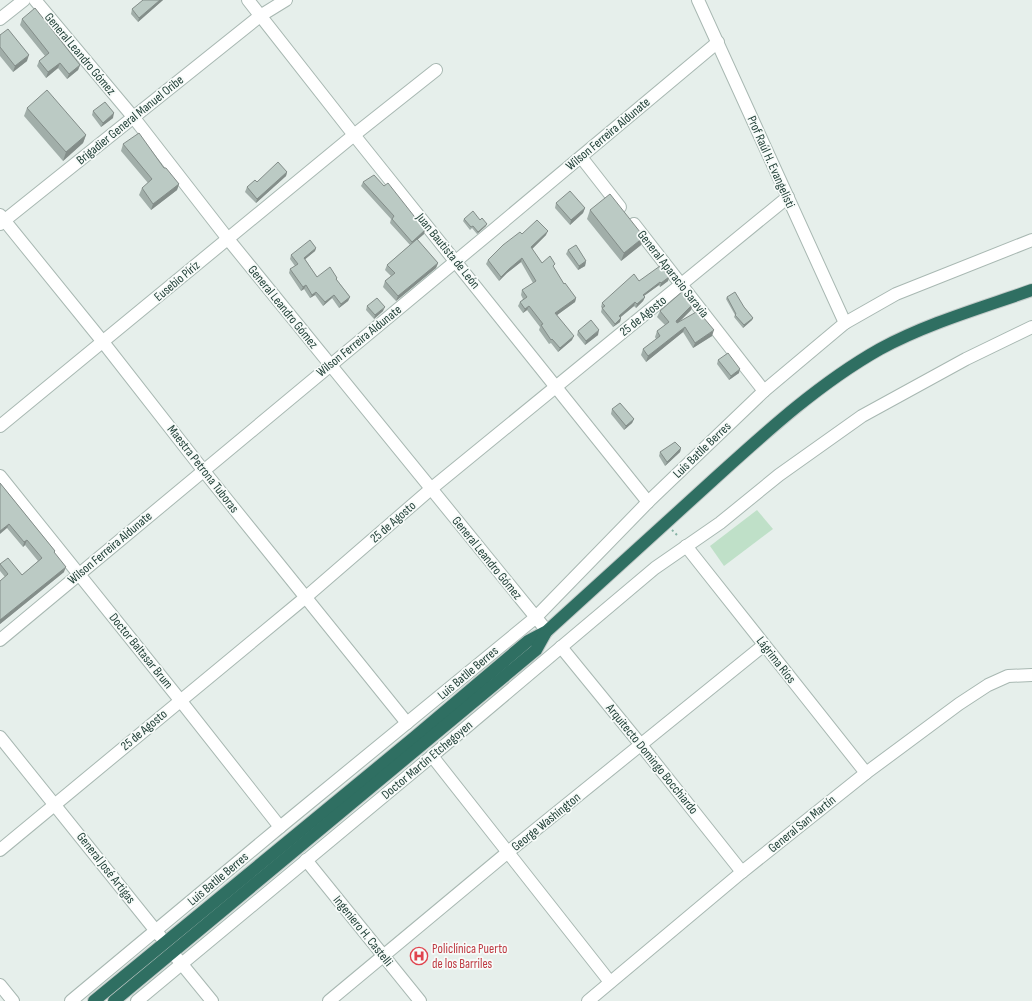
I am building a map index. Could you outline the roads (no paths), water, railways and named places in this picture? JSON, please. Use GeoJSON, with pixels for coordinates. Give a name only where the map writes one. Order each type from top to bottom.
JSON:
{"type":"FeatureCollection","features":[{"type":"Feature","properties":{"kind":"highway"},"geometry":{"type":"LineString","coordinates":[[94,1001],[416,736],[528,641],[547,631],[738,457],[791,411],[824,385],[879,350],[931,324],[1032,290]]}},
{"type":"Feature","properties":{"kind":"highway"},"geometry":{"type":"LineString","coordinates":[[114,1001],[536,650],[547,631]]}},
{"type":"Feature","properties":{"kind":"street"},"geometry":{"type":"LineString","coordinates":[[0,20],[24,0]]}},
{"type":"Feature","properties":{"kind":"street","name":"General Leandro Gómez"},"geometry":{"type":"LineString","coordinates":[[35,0],[134,118],[228,239],[547,631]]}},
{"type":"Feature","properties":{"kind":"street","name":"Juan Bautista de León"},"geometry":{"type":"LineString","coordinates":[[248,0],[354,135],[648,502]]}},
{"type":"Feature","properties":{"kind":"street","name":"Brigadier General Manuel Oribe"},"geometry":{"type":"LineString","coordinates":[[2,220],[134,118],[260,16],[286,0]]}},
{"type":"Feature","properties":{"kind":"street","name":"Prof Raúl H. Evangelisti"},"geometry":{"type":"LineString","coordinates":[[698,0],[845,323]]}},
{"type":"Feature","properties":{"kind":"street","name":"Wilson Ferreira Aldunate"},"geometry":{"type":"LineString","coordinates":[[0,640],[330,364],[456,262],[718,42]]}},
{"type":"Feature","properties":{"kind":"street","name":"Eusebio Píriz"},"geometry":{"type":"LineString","coordinates":[[0,426],[354,135],[436,70]]}},
{"type":"Feature","properties":{"kind":"street","name":"General Aparacio Saravia"},"geometry":{"type":"LineString","coordinates":[[581,157],[764,391]]}},
{"type":"Feature","properties":{"kind":"street","name":"25 de Agosto"},"geometry":{"type":"LineString","coordinates":[[0,850],[306,597],[432,488],[788,197]]}},
{"type":"Feature","properties":{"kind":"street","name":"Maestra Petrona Tuboras"},"geometry":{"type":"LineString","coordinates":[[2,220],[103,342],[203,470],[407,723]]}},
{"type":"Feature","properties":{"kind":"street","name":"Luis Batlle Berres"},"geometry":{"type":"LineString","coordinates":[[71,1001],[535,618],[648,502],[764,391],[845,323],[896,294],[1032,240]]}},
{"type":"Feature","properties":{"kind":"street","name":"Doctor Martín Etchegoyen"},"geometry":{"type":"LineString","coordinates":[[137,1001],[432,756],[655,568],[720,522],[779,475],[862,416],[966,359],[1032,327]]}},
{"type":"Feature","properties":{"kind":"street","name":"Doctor Baltasar Brum"},"geometry":{"type":"LineString","coordinates":[[0,476],[280,827]]}},
{"type":"Feature","properties":{"kind":"street","name":"Lágrima Ríos"},"geometry":{"type":"LineString","coordinates":[[686,546],[866,773]]}},
{"type":"Feature","properties":{"kind":"street","name":"George Washington"},"geometry":{"type":"LineString","coordinates":[[329,1001],[508,852],[764,645]]}},
{"type":"Feature","properties":{"kind":"street","name":"Arquitecto Domingo Bocchiardo"},"geometry":{"type":"LineString","coordinates":[[561,647],[742,872]]}},
{"type":"Feature","properties":{"kind":"street","name":"General San Martín"},"geometry":{"type":"LineString","coordinates":[[588,1001],[742,872],[866,773],[959,704],[988,685],[1008,676],[1032,675]]}},
{"type":"Feature","properties":{"kind":"street","name":"General José Artigas"},"geometry":{"type":"LineString","coordinates":[[0,737],[56,804],[181,964],[212,1001]]}},
{"type":"Feature","properties":{"kind":"street"},"geometry":{"type":"LineString","coordinates":[[432,756],[610,982]]}},
{"type":"Feature","properties":{"kind":"street","name":"Ingeniero H. Castelli"},"geometry":{"type":"LineString","coordinates":[[306,860],[420,1001]]}},
{"type":"Feature","properties":{"kind":"street"},"geometry":{"type":"LineString","coordinates":[[0,985],[13,1001]]}},
{"type":"Feature","properties":{"kind":"place","name":"Policlínica Puerto de los Barriles"},"geometry":{"type":"Point","coordinates":[419,956]}}]}
